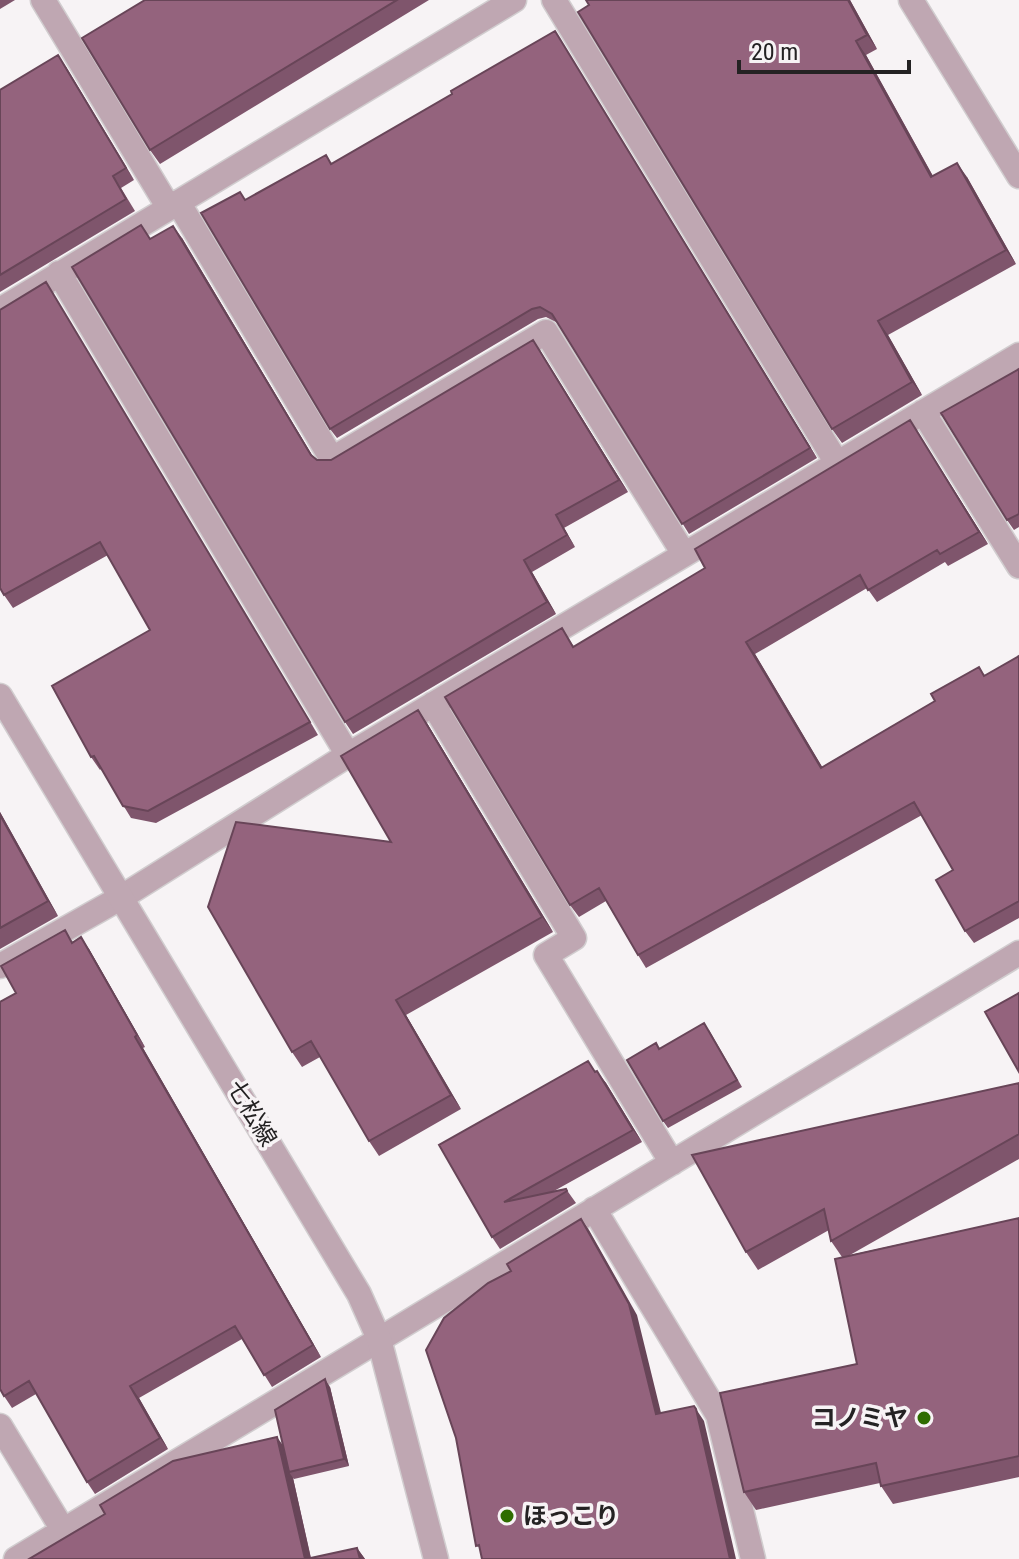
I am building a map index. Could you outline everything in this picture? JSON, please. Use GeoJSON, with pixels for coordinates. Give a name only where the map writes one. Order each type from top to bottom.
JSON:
{"type":"FeatureCollection","features":[{"type":"Feature","properties":{"kind":"street"},"geometry":{"type":"LineString","coordinates":[[43,0],[332,459],[546,332],[684,554]]}},
{"type":"Feature","properties":{"kind":"street"},"geometry":{"type":"LineString","coordinates":[[0,310],[514,0]]}},
{"type":"Feature","properties":{"kind":"street"},"geometry":{"type":"LineString","coordinates":[[554,0],[837,463]]}},
{"type":"Feature","properties":{"kind":"street"},"geometry":{"type":"LineString","coordinates":[[911,0],[1019,176]]}},
{"type":"Feature","properties":{"kind":"street"},"geometry":{"type":"LineString","coordinates":[[59,273],[348,755]]}},
{"type":"Feature","properties":{"kind":"street"},"geometry":{"type":"LineString","coordinates":[[0,966],[122,897],[348,755],[1019,355]]}},
{"type":"Feature","properties":{"kind":"street"},"geometry":{"type":"LineString","coordinates":[[923,412],[1019,566]]}},
{"type":"Feature","properties":{"kind":"street","name":"七松線"},"geometry":{"type":"LineString","coordinates":[[0,696],[333,1246],[359,1294],[379,1339],[436,1559]]}},
{"type":"Feature","properties":{"kind":"street"},"geometry":{"type":"LineString","coordinates":[[433,704],[574,938],[546,955],[672,1163]]}},
{"type":"Feature","properties":{"kind":"street"},"geometry":{"type":"LineString","coordinates":[[16,1559],[1019,953]]}},
{"type":"Feature","properties":{"kind":"street"},"geometry":{"type":"LineString","coordinates":[[594,1209],[718,1415],[753,1559]]}},
{"type":"Feature","properties":{"kind":"street"},"geometry":{"type":"LineString","coordinates":[[0,1426],[63,1530]]}},
{"type":"Feature","properties":{"kind":"building"},"geometry":{"type":"Polygon","coordinates":[[[145,0],[397,0],[150,150],[82,38],[145,0]]]}},
{"type":"Feature","properties":{"kind":"building"},"geometry":{"type":"Polygon","coordinates":[[[586,0],[848,0],[867,35],[856,41],[931,177],[957,163],[1006,250],[878,321],[912,382],[832,429],[578,12],[589,5],[586,0]]]}},
{"type":"Feature","properties":{"kind":"building"},"geometry":{"type":"Polygon","coordinates":[[[555,31],[810,448],[682,524],[552,314],[540,307],[330,429],[201,213],[240,192],[245,200],[326,155],[331,164],[555,31]]]}},
{"type":"Feature","properties":{"kind":"building"},"geometry":{"type":"Polygon","coordinates":[[[58,55],[126,168],[113,176],[126,199],[0,275],[0,90],[58,55]]]}},
{"type":"Feature","properties":{"kind":"building"},"geometry":{"type":"Polygon","coordinates":[[[141,225],[150,239],[173,226],[311,455],[317,460],[331,460],[533,340],[619,480],[556,515],[567,535],[524,560],[547,602],[345,722],[72,267],[141,225]]]}},
{"type":"Feature","properties":{"kind":"building"},"geometry":{"type":"Polygon","coordinates":[[[46,282],[310,722],[148,811],[123,806],[94,756],[91,757],[52,686],[150,630],[100,542],[4,595],[0,588],[0,310],[46,282]]]}},
{"type":"Feature","properties":{"kind":"building"},"geometry":{"type":"Polygon","coordinates":[[[1019,369],[1019,514],[1007,520],[941,413],[1019,369]]]}},
{"type":"Feature","properties":{"kind":"building"},"geometry":{"type":"Polygon","coordinates":[[[910,420],[979,532],[940,554],[937,550],[868,590],[860,575],[746,642],[821,768],[935,701],[931,694],[979,667],[984,676],[1019,656],[1019,901],[965,931],[936,880],[953,870],[914,802],[638,955],[599,888],[570,905],[445,697],[562,628],[573,647],[705,568],[695,549],[910,420]]]}},
{"type":"Feature","properties":{"kind":"building"},"geometry":{"type":"Polygon","coordinates":[[[418,710],[542,917],[396,1000],[451,1095],[369,1141],[311,1041],[292,1052],[208,907],[236,822],[391,842],[341,756],[418,710]]]}},
{"type":"Feature","properties":{"kind":"building"},"geometry":{"type":"Polygon","coordinates":[[[0,815],[48,901],[0,928],[0,815]]]}},
{"type":"Feature","properties":{"kind":"building"},"geometry":{"type":"Polygon","coordinates":[[[65,930],[72,943],[81,937],[137,1035],[135,1037],[313,1345],[264,1375],[235,1326],[130,1386],[160,1438],[87,1482],[29,1381],[4,1396],[0,1389],[0,1002],[16,993],[1,966],[65,930]]]}},
{"type":"Feature","properties":{"kind":"building"},"geometry":{"type":"Polygon","coordinates":[[[1019,993],[1019,1072],[985,1012],[1019,993]]]}},
{"type":"Feature","properties":{"kind":"building"},"geometry":{"type":"Polygon","coordinates":[[[704,1023],[737,1080],[663,1121],[627,1060],[656,1043],[659,1049],[704,1023]]]}},
{"type":"Feature","properties":{"kind":"building"},"geometry":{"type":"Polygon","coordinates":[[[588,1061],[633,1130],[504,1202],[567,1191],[492,1237],[439,1145],[588,1061]]]}},
{"type":"Feature","properties":{"kind":"building"},"geometry":{"type":"Polygon","coordinates":[[[1019,1083],[1019,1134],[831,1241],[824,1209],[746,1252],[692,1155],[1019,1083]]]}},
{"type":"Feature","properties":{"kind":"building"},"geometry":{"type":"Polygon","coordinates":[[[1019,1218],[1019,1456],[881,1486],[876,1463],[744,1492],[720,1393],[857,1364],[835,1259],[1019,1218]]]}},
{"type":"Feature","properties":{"kind":"building"},"geometry":{"type":"Polygon","coordinates":[[[581,1219],[629,1304],[656,1414],[694,1406],[696,1409],[730,1559],[482,1559],[479,1545],[476,1546],[456,1438],[426,1350],[444,1318],[488,1283],[511,1271],[507,1264],[581,1219]]]}},
{"type":"Feature","properties":{"kind":"building"},"geometry":{"type":"Polygon","coordinates":[[[325,1379],[344,1459],[289,1472],[275,1410],[325,1379]]]}},
{"type":"Feature","properties":{"kind":"building"},"geometry":{"type":"Polygon","coordinates":[[[277,1437],[305,1559],[29,1559],[105,1514],[100,1505],[173,1461],[277,1437]]]}},
{"type":"Feature","properties":{"kind":"building"},"geometry":{"type":"Polygon","coordinates":[[[357,1548],[360,1559],[306,1559],[357,1548]]]}},
{"type":"Feature","properties":{"kind":"place","name":"コノミヤ"},"geometry":{"type":"Point","coordinates":[924,1418]}},
{"type":"Feature","properties":{"kind":"place","name":"ほっこり"},"geometry":{"type":"Point","coordinates":[507,1516]}}]}
